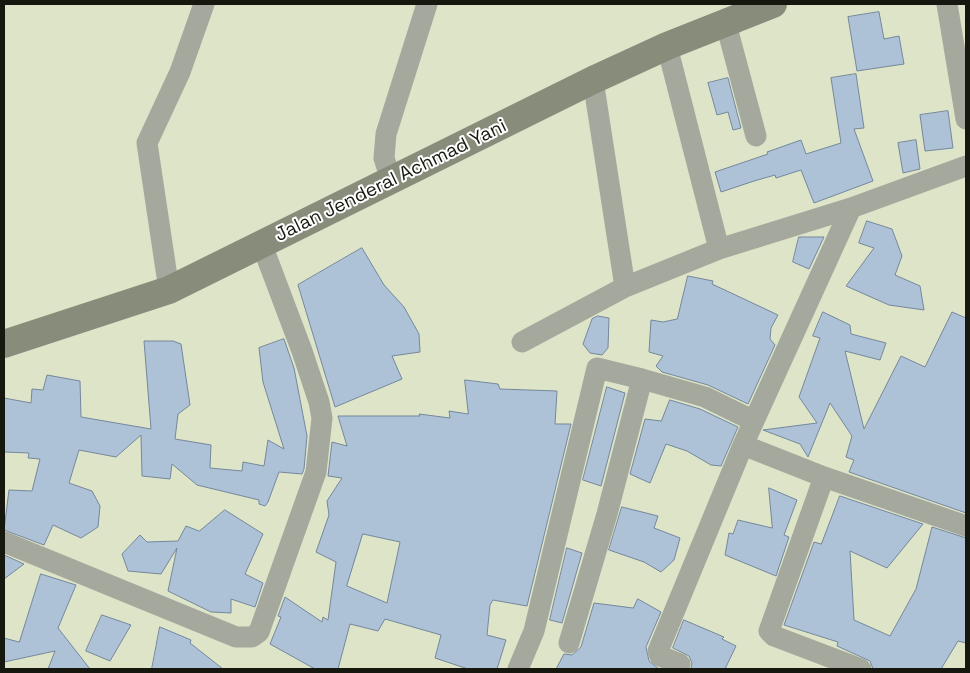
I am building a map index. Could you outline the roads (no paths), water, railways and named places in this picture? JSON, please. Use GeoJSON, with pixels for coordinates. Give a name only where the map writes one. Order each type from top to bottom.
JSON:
{"type":"FeatureCollection","features":[{"type":"Feature","properties":{"kind":"main road","name":"Jalan Jenderal Achmad Yani"},"geometry":{"type":"LineString","coordinates":[[4,344],[169,290],[593,80],[667,46],[773,4]]}},
{"type":"Feature","properties":{"kind":"street"},"geometry":{"type":"LineString","coordinates":[[169,290],[147,143],[180,72],[204,4]]}},
{"type":"Feature","properties":{"kind":"street"},"geometry":{"type":"LineString","coordinates":[[391,180],[384,158],[386,134],[427,4]]}},
{"type":"Feature","properties":{"kind":"street"},"geometry":{"type":"LineString","coordinates":[[946,4],[963,92],[966,119]]}},
{"type":"Feature","properties":{"kind":"street"},"geometry":{"type":"LineString","coordinates":[[726,24],[756,136]]}},
{"type":"Feature","properties":{"kind":"street"},"geometry":{"type":"LineString","coordinates":[[667,46],[719,249]]}},
{"type":"Feature","properties":{"kind":"street"},"geometry":{"type":"LineString","coordinates":[[593,80],[625,287]]}},
{"type":"Feature","properties":{"kind":"street"},"geometry":{"type":"LineString","coordinates":[[522,342],[625,287],[719,249],[851,208],[966,166]]}},
{"type":"Feature","properties":{"kind":"street"},"geometry":{"type":"LineString","coordinates":[[680,664],[664,659],[658,654],[658,651],[743,445],[851,208]]}},
{"type":"Feature","properties":{"kind":"street"},"geometry":{"type":"LineString","coordinates":[[4,542],[236,637],[252,637],[259,632],[316,472],[322,418],[319,402],[302,351],[262,245]]}},
{"type":"Feature","properties":{"kind":"street"},"geometry":{"type":"LineString","coordinates":[[518,669],[534,631],[596,368],[642,379],[705,398],[754,421]]}},
{"type":"Feature","properties":{"kind":"street"},"geometry":{"type":"LineString","coordinates":[[569,643],[607,514],[642,379]]}},
{"type":"Feature","properties":{"kind":"street"},"geometry":{"type":"LineString","coordinates":[[743,445],[824,477],[966,526]]}},
{"type":"Feature","properties":{"kind":"street"},"geometry":{"type":"LineString","coordinates":[[824,477],[769,631],[774,636],[861,669]]}}]}
